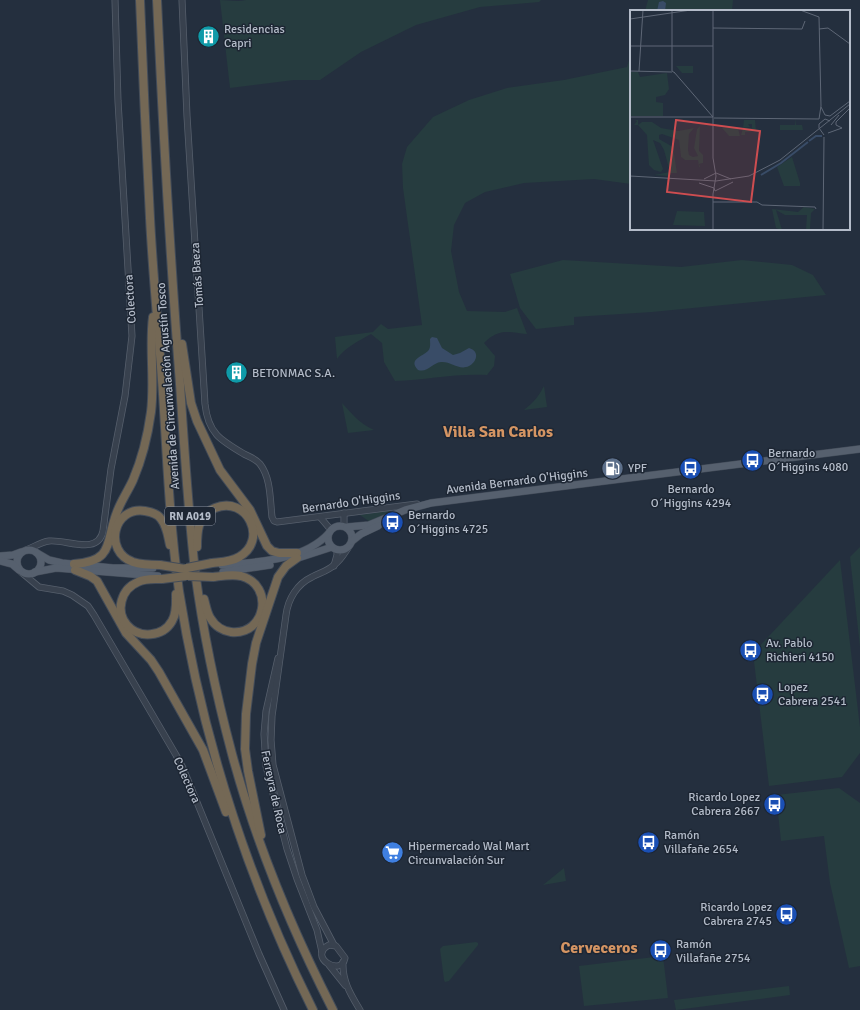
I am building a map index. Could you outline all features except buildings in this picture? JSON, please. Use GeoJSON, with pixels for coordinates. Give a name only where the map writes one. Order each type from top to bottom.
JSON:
{"type":"FeatureCollection","features":[{"type":"Feature","properties":{"kind":"highway","name":"Avenida de Circunvalación Agustín Tosco"},"geometry":{"type":"LineString","coordinates":[[140,0],[150,212],[177,572],[192,662],[212,746],[232,816],[264,904],[313,1010]]}},
{"type":"Feature","properties":{"kind":"highway","name":"Avenida de Circunvalación Agustín Tosco"},"geometry":{"type":"LineString","coordinates":[[157,0],[170,260],[189,512],[189,572],[204,630],[226,730],[243,792],[263,852],[298,939],[333,1010]]}},
{"type":"Feature","properties":{"kind":"highway"},"geometry":{"type":"LineString","coordinates":[[170,260],[178,307],[188,387],[197,421],[220,470],[250,510],[267,546],[272,551],[297,555]]}},
{"type":"Feature","properties":{"kind":"highway"},"geometry":{"type":"LineString","coordinates":[[74,567],[93,561],[106,550],[109,544],[117,510],[136,472],[147,434],[151,412],[152,325],[156,298]]}},
{"type":"Feature","properties":{"kind":"highway"},"geometry":{"type":"LineString","coordinates":[[189,572],[161,572],[145,565],[132,562],[124,557],[118,550],[115,540],[116,530],[120,521],[127,514],[139,510],[148,511],[155,514],[162,520],[166,528],[177,572],[175,613],[170,624],[163,631],[155,634],[146,635],[136,632],[128,626],[122,616],[121,605],[124,595],[129,587],[137,582],[149,579],[161,572],[189,572],[213,570],[240,557],[248,550],[252,542],[253,529],[251,521],[243,512],[236,508],[224,506],[216,507],[208,511],[203,517],[198,530],[189,572],[209,616],[214,624],[222,630],[241,632],[253,625],[259,618],[262,605],[261,596],[256,585],[249,580],[213,570],[189,572]]}},
{"type":"Feature","properties":{"kind":"highway"},"geometry":{"type":"LineString","coordinates":[[263,852],[260,827],[246,759],[244,737],[246,714],[254,653],[260,631],[278,577],[297,555]]}},
{"type":"Feature","properties":{"kind":"highway"},"geometry":{"type":"LineString","coordinates":[[74,567],[90,576],[99,584],[126,633],[154,665],[194,733],[207,759],[245,866],[264,904]]}},
{"type":"Feature","properties":{"kind":"main road","name":"Avenida Bernardo O'Higgins"},"geometry":{"type":"LineString","coordinates":[[788,460],[860,449]]}},
{"type":"Feature","properties":{"kind":"main road","name":"Avenida Bernardo O'Higgins"},"geometry":{"type":"LineString","coordinates":[[352,541],[361,534],[377,526],[407,513],[429,507],[682,473],[860,453]]}},
{"type":"Feature","properties":{"kind":"main road","name":"Avenida Bernardo O'Higgins"},"geometry":{"type":"LineString","coordinates":[[345,526],[357,527],[369,524],[405,510],[431,503],[646,478]]}},
{"type":"Feature","properties":{"kind":"main road"},"geometry":{"type":"LineString","coordinates":[[213,570],[271,565],[297,555],[318,543],[336,526],[345,526],[352,532],[352,541],[348,548],[344,550],[334,548],[297,555]]}},
{"type":"Feature","properties":{"kind":"main road"},"geometry":{"type":"LineString","coordinates":[[330,532],[328,541],[334,548]]}},
{"type":"Feature","properties":{"kind":"main road"},"geometry":{"type":"LineString","coordinates":[[0,556],[13,554],[24,550],[31,550],[53,561],[74,567]]}},
{"type":"Feature","properties":{"kind":"main road"},"geometry":{"type":"LineString","coordinates":[[20,571],[16,560],[19,554],[24,550]]}},
{"type":"Feature","properties":{"kind":"main road"},"geometry":{"type":"LineString","coordinates":[[34,573],[39,569],[41,564],[37,553]]}},
{"type":"Feature","properties":{"kind":"main road"},"geometry":{"type":"LineString","coordinates":[[0,561],[12,564],[20,571],[28,574],[53,568],[74,567],[113,568],[161,572]]}},
{"type":"Feature","properties":{"kind":"street","name":"Colectora"},"geometry":{"type":"LineString","coordinates":[[24,550],[48,541],[90,545],[97,543],[102,536],[112,459],[130,367],[132,336],[118,101],[115,0]]}},
{"type":"Feature","properties":{"kind":"street","name":"Tomás Baeza"},"geometry":{"type":"LineString","coordinates":[[182,0],[188,124],[206,413],[213,432],[220,439],[256,460],[262,466],[268,483],[274,521]]}},
{"type":"Feature","properties":{"kind":"street","name":"Bernardo O'Higgins"},"geometry":{"type":"LineString","coordinates":[[274,521],[284,522],[344,513],[431,503]]}},
{"type":"Feature","properties":{"kind":"street"},"geometry":{"type":"LineString","coordinates":[[344,513],[345,526]]}},
{"type":"Feature","properties":{"kind":"street"},"geometry":{"type":"LineString","coordinates":[[320,517],[330,532]]}},
{"type":"Feature","properties":{"kind":"street"},"geometry":{"type":"LineString","coordinates":[[37,553],[40,547],[48,541]]}},
{"type":"Feature","properties":{"kind":"street"},"geometry":{"type":"LineString","coordinates":[[334,548],[337,555],[334,566]]}},
{"type":"Feature","properties":{"kind":"street","name":"Ferreyra de Roca"},"geometry":{"type":"LineString","coordinates":[[348,548],[342,558],[334,566],[306,580],[297,589],[289,601],[272,716],[271,740],[273,765],[302,875],[314,907],[334,945],[345,958],[343,962],[343,974],[349,990],[360,1010]]}},
{"type":"Feature","properties":{"kind":"street","name":"Colectora"},"geometry":{"type":"LineString","coordinates":[[20,571],[38,586],[63,591],[72,595],[91,610],[176,755],[284,1010]]}},
{"type":"Feature","properties":{"kind":"street"},"geometry":{"type":"LineString","coordinates":[[34,573],[43,588]]}},
{"type":"Feature","properties":{"kind":"street","name":"Ferreyra de Roca"},"geometry":{"type":"LineString","coordinates":[[284,628],[266,711],[264,734],[266,766],[287,849],[295,875],[317,930],[324,960],[329,964],[349,990]]}},
{"type":"Feature","properties":{"kind":"street"},"geometry":{"type":"LineString","coordinates":[[322,952],[326,946],[334,945]]}},
{"type":"Feature","properties":{"kind":"street"},"geometry":{"type":"LineString","coordinates":[[329,964],[337,966],[343,962]]}},
{"type":"Feature","properties":{"kind":"green space"},"geometry":{"type":"Polygon","coordinates":[[[220,0],[541,0],[539,2],[480,7],[416,25],[361,52],[320,80],[294,80],[230,88],[220,0]]]}},
{"type":"Feature","properties":{"kind":"green space"},"geometry":{"type":"Polygon","coordinates":[[[648,0],[733,0],[732,10],[645,10],[648,0]]]}},
{"type":"Feature","properties":{"kind":"green space"},"geometry":{"type":"Polygon","coordinates":[[[630,57],[630,184],[594,179],[524,183],[485,192],[465,203],[454,225],[451,251],[459,292],[467,311],[505,312],[517,308],[527,334],[509,332],[499,333],[489,338],[484,343],[495,356],[494,366],[487,375],[464,375],[395,381],[384,362],[382,343],[371,334],[348,348],[337,359],[335,337],[373,332],[381,324],[388,329],[422,325],[403,188],[402,164],[407,147],[433,117],[469,100],[507,88],[564,80],[627,67],[630,57]]]}},
{"type":"Feature","properties":{"kind":"green space"},"geometry":{"type":"Polygon","coordinates":[[[563,260],[681,267],[742,260],[792,265],[813,275],[826,295],[652,312],[574,317],[574,325],[536,329],[520,308],[510,274],[563,260]]]}},
{"type":"Feature","properties":{"kind":"green space"},"geometry":{"type":"Polygon","coordinates":[[[544,386],[547,407],[524,410],[536,399],[544,386]]]}},
{"type":"Feature","properties":{"kind":"green space"},"geometry":{"type":"Polygon","coordinates":[[[342,403],[360,422],[374,430],[348,433],[342,403]]]}},
{"type":"Feature","properties":{"kind":"green space"},"geometry":{"type":"Polygon","coordinates":[[[396,511],[370,522],[360,515],[396,511]]]}},
{"type":"Feature","properties":{"kind":"green space"},"geometry":{"type":"Polygon","coordinates":[[[860,547],[860,647],[850,557],[860,547]]]}},
{"type":"Feature","properties":{"kind":"green space"},"geometry":{"type":"Polygon","coordinates":[[[840,560],[860,727],[860,753],[842,777],[769,786],[753,653],[840,560]]]}},
{"type":"Feature","properties":{"kind":"green space"},"geometry":{"type":"Polygon","coordinates":[[[839,788],[860,803],[860,966],[849,968],[830,883],[824,836],[781,841],[776,795],[839,788]]]}},
{"type":"Feature","properties":{"kind":"green space"},"geometry":{"type":"Polygon","coordinates":[[[564,868],[566,881],[543,885],[564,868]]]}},
{"type":"Feature","properties":{"kind":"green space"},"geometry":{"type":"Polygon","coordinates":[[[476,942],[478,945],[449,981],[445,982],[440,949],[443,946],[476,942]]]}},
{"type":"Feature","properties":{"kind":"green space"},"geometry":{"type":"Polygon","coordinates":[[[663,956],[668,998],[584,1006],[579,966],[663,956]]]}},
{"type":"Feature","properties":{"kind":"green space"},"geometry":{"type":"Polygon","coordinates":[[[789,986],[790,995],[676,1010],[674,1000],[789,986]]]}},
{"type":"Feature","properties":{"kind":"water"},"geometry":{"type":"Polygon","coordinates":[[[663,1],[666,3],[665,10],[657,10],[659,2],[663,1]]]}},
{"type":"Feature","properties":{"kind":"water"},"geometry":{"type":"Polygon","coordinates":[[[432,337],[437,338],[442,348],[453,355],[469,348],[472,349],[476,354],[474,362],[469,366],[458,367],[441,362],[425,370],[418,370],[414,363],[429,350],[430,339],[432,337]]]}},
{"type":"Feature","properties":{"kind":"place","name":"Residencias Capri"},"geometry":{"type":"Point","coordinates":[209,36]}},
{"type":"Feature","properties":{"kind":"place","name":"BETONMAC S.A."},"geometry":{"type":"Point","coordinates":[237,373]}},
{"type":"Feature","properties":{"kind":"place","name":"Bernardo O´Higgins 4080"},"geometry":{"type":"Point","coordinates":[752,460]}},
{"type":"Feature","properties":{"kind":"place","name":"YPF"},"geometry":{"type":"Point","coordinates":[612,468]}},
{"type":"Feature","properties":{"kind":"place","name":"Bernardo O´Higgins 4294"},"geometry":{"type":"Point","coordinates":[691,468]}},
{"type":"Feature","properties":{"kind":"place","name":"Bernardo O´Higgins 4725"},"geometry":{"type":"Point","coordinates":[393,522]}},
{"type":"Feature","properties":{"kind":"place","name":"Av. Pablo Richieri 4150"},"geometry":{"type":"Point","coordinates":[751,650]}},
{"type":"Feature","properties":{"kind":"place","name":"Lopez Cabrera 2541"},"geometry":{"type":"Point","coordinates":[762,694]}},
{"type":"Feature","properties":{"kind":"place","name":"Ricardo Lopez Cabrera 2667"},"geometry":{"type":"Point","coordinates":[775,804]}},
{"type":"Feature","properties":{"kind":"place","name":"Ramón Villafañe 2654"},"geometry":{"type":"Point","coordinates":[648,842]}},
{"type":"Feature","properties":{"kind":"place","name":"Hipermercado Wal Mart Circunvalación Sur"},"geometry":{"type":"Point","coordinates":[392,853]}},
{"type":"Feature","properties":{"kind":"place","name":"Ricardo Lopez Cabrera 2745"},"geometry":{"type":"Point","coordinates":[787,914]}},
{"type":"Feature","properties":{"kind":"place","name":"Ramón Villafañe 2754"},"geometry":{"type":"Point","coordinates":[660,951]}},
{"type":"Feature","properties":{"kind":"district","name":"Villa San Carlos"},"geometry":{"type":"Point","coordinates":[498,431]}},
{"type":"Feature","properties":{"kind":"district","name":"Cerveceros"},"geometry":{"type":"Point","coordinates":[599,947]}}]}
